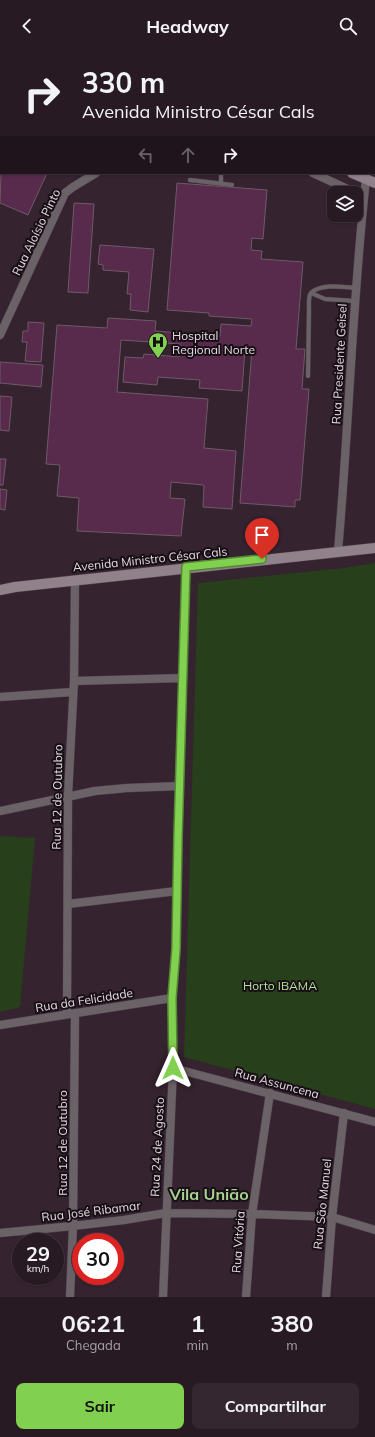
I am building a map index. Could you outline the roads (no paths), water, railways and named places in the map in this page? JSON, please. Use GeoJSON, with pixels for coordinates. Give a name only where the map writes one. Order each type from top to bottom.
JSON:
{"type":"FeatureCollection","features":[{"type":"Feature","properties":{"kind":"main road"},"geometry":{"type":"LineString","coordinates":[[354,174],[370,181]]}},
{"type":"Feature","properties":{"kind":"main road","name":"Avenida Ministro César Cals"},"geometry":{"type":"LineString","coordinates":[[0,590],[186,567],[375,548]]}},
{"type":"Feature","properties":{"kind":"street","name":"Rua Aloísio Pinto"},"geometry":{"type":"LineString","coordinates":[[0,335],[65,193],[94,174]]}},
{"type":"Feature","properties":{"kind":"street"},"geometry":{"type":"LineString","coordinates":[[315,174],[341,186]]}},
{"type":"Feature","properties":{"kind":"street","name":"Rua Presidente Geisel"},"geometry":{"type":"LineString","coordinates":[[338,551],[344,486],[356,288],[364,197],[370,181]]}},
{"type":"Feature","properties":{"kind":"street","name":"Rua 24 de Agosto"},"geometry":{"type":"LineString","coordinates":[[163,1297],[173,1068],[172,998],[176,949],[186,567]]}},
{"type":"Feature","properties":{"kind":"street","name":"Rua 12 de Outubro"},"geometry":{"type":"LineString","coordinates":[[70,1297],[73,1226],[71,1014],[68,904],[68,796],[72,692],[74,681],[75,580]]}},
{"type":"Feature","properties":{"kind":"street"},"geometry":{"type":"LineString","coordinates":[[74,681],[183,678]]}},
{"type":"Feature","properties":{"kind":"street"},"geometry":{"type":"LineString","coordinates":[[0,697],[72,692]]}},
{"type":"Feature","properties":{"kind":"street"},"geometry":{"type":"LineString","coordinates":[[0,811],[95,791],[180,786]]}},
{"type":"Feature","properties":{"kind":"street"},"geometry":{"type":"LineString","coordinates":[[68,904],[177,891]]}},
{"type":"Feature","properties":{"kind":"street","name":"Rua da Felicidade"},"geometry":{"type":"LineString","coordinates":[[0,1025],[172,998]]}},
{"type":"Feature","properties":{"kind":"street","name":"Rua Assuncena"},"geometry":{"type":"LineString","coordinates":[[173,1068],[375,1122]]}},
{"type":"Feature","properties":{"kind":"street","name":"Rua Vitória"},"geometry":{"type":"LineString","coordinates":[[246,1297],[252,1214],[270,1093]]}},
{"type":"Feature","properties":{"kind":"street","name":"Rua São Manuel"},"geometry":{"type":"LineString","coordinates":[[326,1297],[332,1217],[344,1114]]}},
{"type":"Feature","properties":{"kind":"street","name":"Rua José Ribamar"},"geometry":{"type":"LineString","coordinates":[[0,1233],[124,1220],[166,1213],[332,1217],[375,1230]]}},
{"type":"Feature","properties":{"kind":"lane"},"geometry":{"type":"LineString","coordinates":[[221,174],[221,184]]}},
{"type":"Feature","properties":{"kind":"lane"},"geometry":{"type":"LineString","coordinates":[[190,180],[232,185]]}},
{"type":"Feature","properties":{"kind":"lane"},"geometry":{"type":"LineString","coordinates":[[308,376],[309,299],[311,293],[318,289],[330,286],[356,288]]}},
{"type":"Feature","properties":{"kind":"lane"},"geometry":{"type":"LineString","coordinates":[[311,293],[325,299],[355,301]]}},
{"type":"Feature","properties":{"kind":"place","name":"Hospital Regional Norte"},"geometry":{"type":"Point","coordinates":[158,359]}},
{"type":"Feature","properties":{"kind":"district","name":"Vila União"},"geometry":{"type":"Point","coordinates":[209,1194]}},
{"type":"Feature","properties":{"kind":"park label","name":"Horto IBAMA"},"geometry":{"type":"Point","coordinates":[280,985]}}]}
